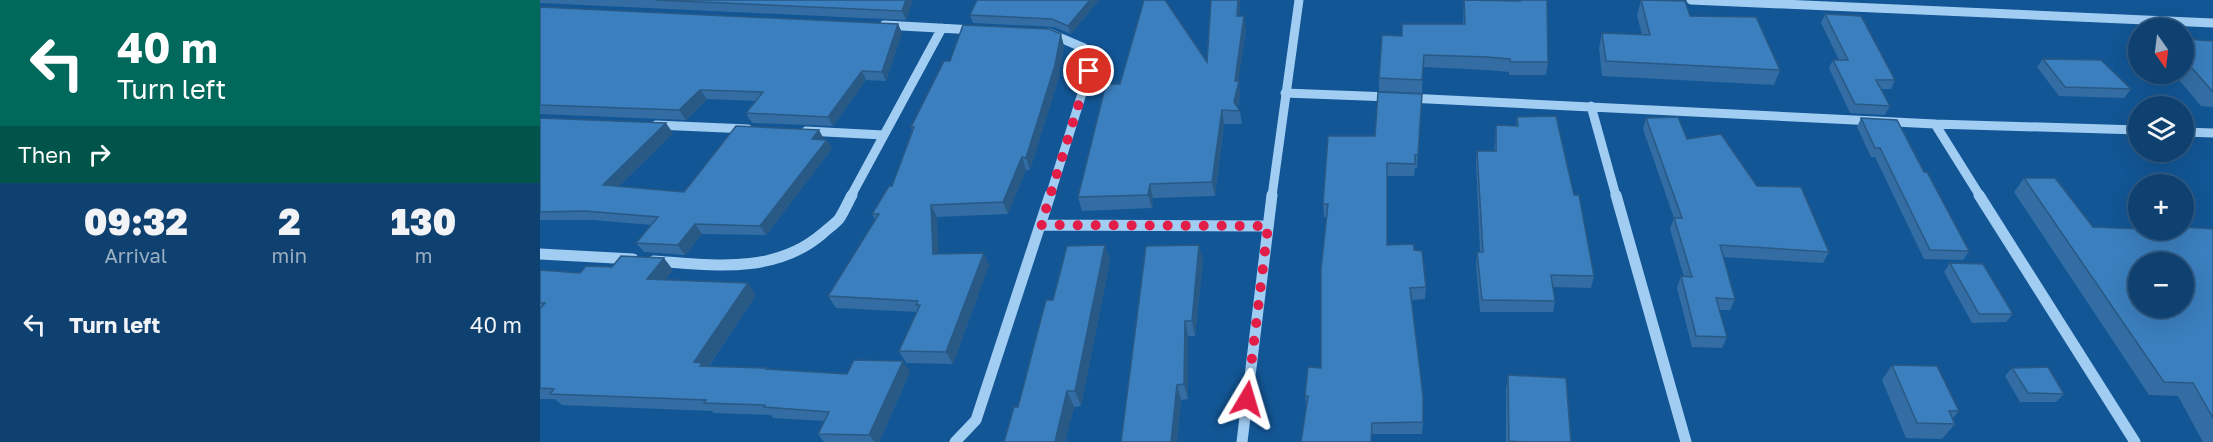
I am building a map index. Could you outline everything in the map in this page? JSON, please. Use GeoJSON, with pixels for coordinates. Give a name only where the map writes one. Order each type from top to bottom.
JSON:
{"type":"FeatureCollection","features":[{"type":"Feature","properties":{"kind":"street"},"geometry":{"type":"LineString","coordinates":[[1242,442],[1285,93],[1299,0]]}},
{"type":"Feature","properties":{"kind":"street"},"geometry":{"type":"LineString","coordinates":[[1691,0],[1858,3],[2213,23]]}},
{"type":"Feature","properties":{"kind":"street"},"geometry":{"type":"LineString","coordinates":[[871,25],[987,30]]}},
{"type":"Feature","properties":{"kind":"street"},"geometry":{"type":"LineString","coordinates":[[540,254],[746,266],[788,256],[819,238],[838,220],[942,28]]}},
{"type":"Feature","properties":{"kind":"street"},"geometry":{"type":"LineString","coordinates":[[955,442],[976,420],[1089,71],[1084,48],[1054,34],[1043,33]]}},
{"type":"Feature","properties":{"kind":"street"},"geometry":{"type":"LineString","coordinates":[[1285,93],[1935,124],[2128,130]]}},
{"type":"Feature","properties":{"kind":"street"},"geometry":{"type":"LineString","coordinates":[[1591,106],[1686,442]]}},
{"type":"Feature","properties":{"kind":"street"},"geometry":{"type":"LineString","coordinates":[[1935,124],[2135,442]]}},
{"type":"Feature","properties":{"kind":"street"},"geometry":{"type":"LineString","coordinates":[[646,125],[753,129]]}},
{"type":"Feature","properties":{"kind":"street"},"geometry":{"type":"LineString","coordinates":[[800,131],[883,135]]}},
{"type":"Feature","properties":{"kind":"street"},"geometry":{"type":"LineString","coordinates":[[2194,132],[2213,133]]}},
{"type":"Feature","properties":{"kind":"street"},"geometry":{"type":"LineString","coordinates":[[1041,225],[1268,226]]}},
{"type":"Feature","properties":{"kind":"building"},"geometry":{"type":"Polygon","coordinates":[[[655,0],[906,0],[902,11],[655,0]]]}},
{"type":"Feature","properties":{"kind":"building"},"geometry":{"type":"Polygon","coordinates":[[[977,0],[1090,0],[1068,26],[1052,19],[970,15],[977,0]]]}},
{"type":"Feature","properties":{"kind":"building"},"geometry":{"type":"Polygon","coordinates":[[[1144,0],[1165,0],[1207,62],[1211,0],[1238,0],[1237,16],[1244,16],[1235,81],[1239,81],[1234,102],[1240,111],[1222,110],[1212,182],[1150,184],[1148,195],[1078,197],[1106,84],[1120,84],[1144,0]]]}},
{"type":"Feature","properties":{"kind":"building"},"geometry":{"type":"Polygon","coordinates":[[[1464,0],[1547,0],[1548,62],[1510,62],[1510,59],[1487,57],[1424,55],[1422,80],[1379,78],[1382,35],[1402,36],[1402,24],[1465,24],[1464,0]]]}},
{"type":"Feature","properties":{"kind":"building"},"geometry":{"type":"Polygon","coordinates":[[[1641,0],[1685,1],[1690,16],[1756,17],[1780,70],[1606,61],[1602,33],[1650,35],[1641,0]]]}},
{"type":"Feature","properties":{"kind":"building"},"geometry":{"type":"Polygon","coordinates":[[[540,7],[898,24],[882,72],[862,71],[828,117],[746,113],[763,92],[700,90],[679,110],[540,105],[540,7]]]}},
{"type":"Feature","properties":{"kind":"building"},"geometry":{"type":"Polygon","coordinates":[[[1825,14],[1861,16],[1895,80],[1876,80],[1890,106],[1855,104],[1833,60],[1848,60],[1825,14]]]}},
{"type":"Feature","properties":{"kind":"building"},"geometry":{"type":"Polygon","coordinates":[[[963,25],[1049,29],[1061,34],[1055,65],[1026,158],[1022,157],[1003,202],[931,205],[933,254],[984,253],[946,352],[899,351],[920,305],[916,305],[918,301],[828,296],[879,214],[872,214],[889,186],[892,186],[914,127],[911,127],[944,61],[950,61],[963,25]]]}},
{"type":"Feature","properties":{"kind":"building"},"geometry":{"type":"Polygon","coordinates":[[[2194,40],[2213,41],[2213,92],[2194,70],[2194,40]]]}},
{"type":"Feature","properties":{"kind":"building"},"geometry":{"type":"Polygon","coordinates":[[[2043,59],[2101,60],[2131,89],[2065,87],[2043,59]]]}},
{"type":"Feature","properties":{"kind":"building"},"geometry":{"type":"Polygon","coordinates":[[[1378,92],[1422,94],[1418,155],[1415,155],[1415,164],[1387,163],[1387,245],[1414,244],[1414,250],[1422,251],[1426,287],[1410,288],[1423,396],[1423,422],[1372,423],[1371,442],[1301,442],[1308,396],[1305,396],[1308,367],[1321,368],[1321,269],[1328,204],[1323,204],[1328,136],[1375,136],[1378,92]]]}},
{"type":"Feature","properties":{"kind":"building"},"geometry":{"type":"Polygon","coordinates":[[[1556,116],[1574,195],[1579,195],[1594,276],[1551,275],[1555,301],[1482,300],[1477,252],[1483,252],[1477,151],[1496,151],[1496,125],[1518,126],[1517,117],[1556,116]]]}},
{"type":"Feature","properties":{"kind":"building"},"geometry":{"type":"Polygon","coordinates":[[[1678,117],[1687,139],[1721,134],[1757,186],[1801,187],[1829,252],[1720,245],[1735,299],[1716,298],[1727,337],[1696,336],[1681,276],[1692,277],[1674,218],[1682,218],[1646,118],[1678,117]]]}},
{"type":"Feature","properties":{"kind":"building"},"geometry":{"type":"Polygon","coordinates":[[[540,118],[666,123],[603,185],[684,192],[736,126],[819,130],[812,139],[827,140],[760,226],[695,224],[678,245],[636,243],[658,217],[585,211],[540,212],[540,118]]]}},
{"type":"Feature","properties":{"kind":"building"},"geometry":{"type":"Polygon","coordinates":[[[1861,118],[1897,120],[1969,251],[1930,250],[1880,148],[1875,148],[1861,118]]]}},
{"type":"Feature","properties":{"kind":"building"},"geometry":{"type":"Polygon","coordinates":[[[2024,178],[2055,178],[2093,227],[2128,228],[2128,240],[2194,240],[2194,228],[2213,229],[2213,418],[2193,383],[2164,382],[2024,178]]]}},
{"type":"Feature","properties":{"kind":"building"},"geometry":{"type":"Polygon","coordinates":[[[1105,245],[1075,391],[1067,391],[1055,442],[1004,442],[1014,407],[1018,407],[1046,300],[1053,300],[1067,246],[1105,245]]]}},
{"type":"Feature","properties":{"kind":"building"},"geometry":{"type":"Polygon","coordinates":[[[1199,245],[1192,321],[1185,321],[1184,384],[1177,385],[1171,442],[1121,442],[1146,246],[1199,245]]]}},
{"type":"Feature","properties":{"kind":"building"},"geometry":{"type":"Polygon","coordinates":[[[621,256],[664,258],[647,279],[748,283],[694,362],[702,363],[700,366],[847,374],[854,360],[903,361],[869,435],[818,434],[829,412],[764,407],[765,405],[704,403],[706,400],[550,394],[554,389],[540,388],[540,309],[545,303],[540,303],[540,270],[580,273],[586,266],[612,267],[621,256]]]}},
{"type":"Feature","properties":{"kind":"building"},"geometry":{"type":"Polygon","coordinates":[[[1950,263],[1983,264],[2013,314],[1979,314],[1950,263]]]}},
{"type":"Feature","properties":{"kind":"building"},"geometry":{"type":"Polygon","coordinates":[[[1892,365],[1937,366],[1959,411],[1949,411],[1955,424],[1917,423],[1892,365]]]}},
{"type":"Feature","properties":{"kind":"building"},"geometry":{"type":"Polygon","coordinates":[[[2048,367],[2064,394],[2028,393],[2012,368],[2048,367]]]}},
{"type":"Feature","properties":{"kind":"building"},"geometry":{"type":"Polygon","coordinates":[[[1508,375],[1566,378],[1571,442],[1509,441],[1508,375]]]}},
{"type":"Feature","properties":{"kind":"route"},"geometry":{"type":"LineString","coordinates":[[1089,71],[1041,225],[1268,226],[1247,399]]}}]}
